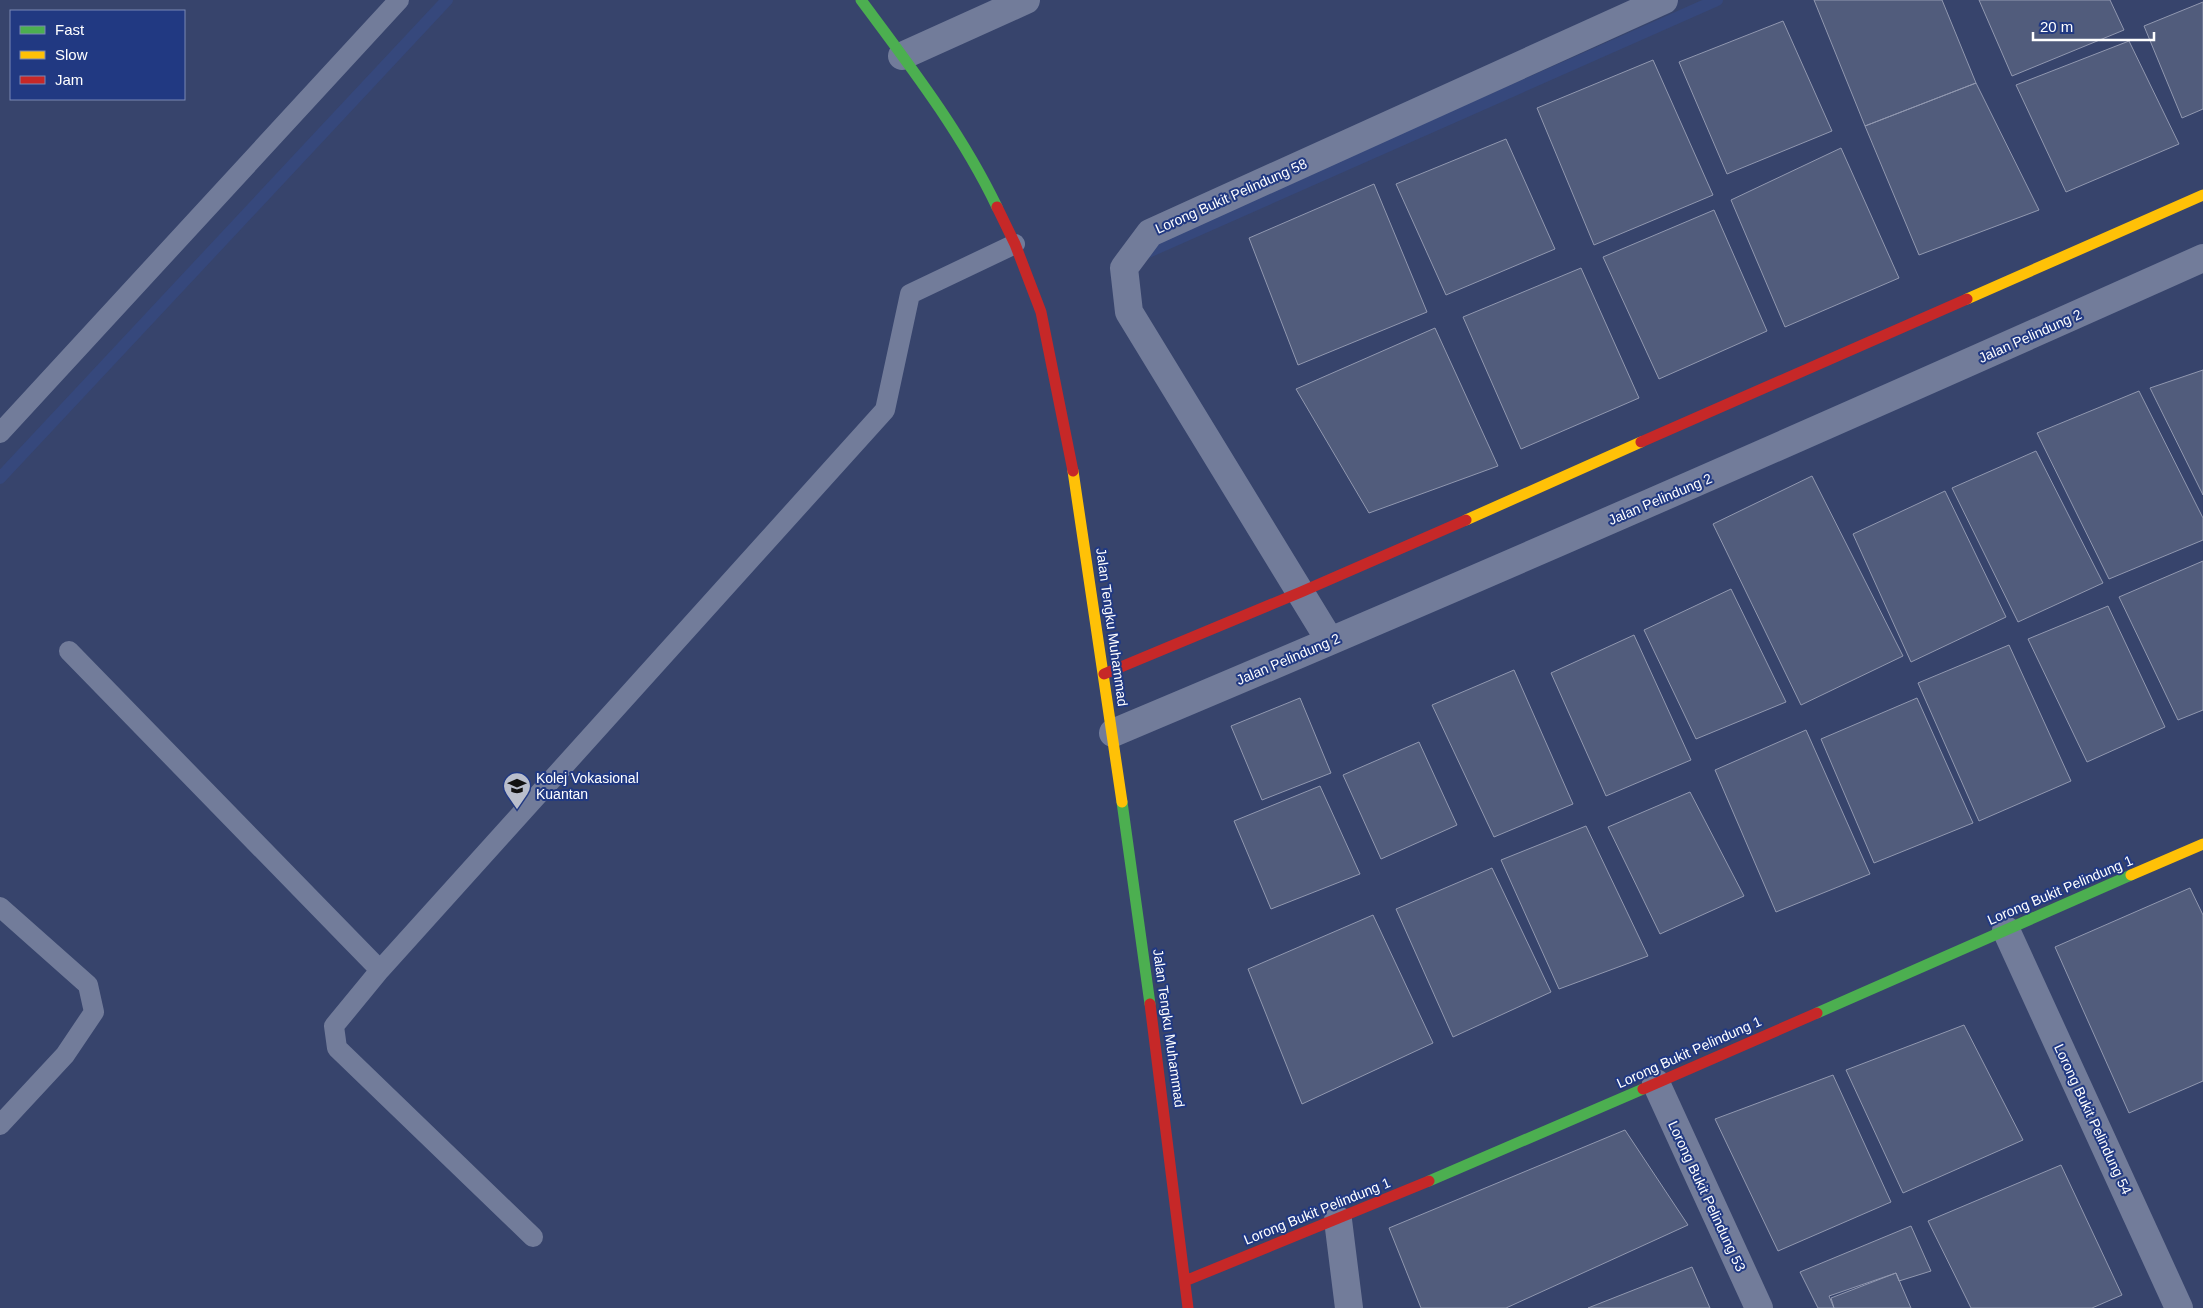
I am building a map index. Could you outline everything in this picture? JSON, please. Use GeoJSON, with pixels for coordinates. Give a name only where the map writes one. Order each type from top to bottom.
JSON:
{"type":"FeatureCollection","features":[{"type":"Feature","properties":{"kind":"street","name":"Jalan Tengku Muhammad"},"geometry":{"type":"LineString","coordinates":[[861,0],[929,92],[982,176],[1015,244],[1041,312],[1062,404],[1080,507],[1160,1072],[1188,1308]]}},
{"type":"Feature","properties":{"kind":"street"},"geometry":{"type":"LineString","coordinates":[[902,56],[1026,0]]}},
{"type":"Feature","properties":{"kind":"street","name":"Lorong Bukit Pelindung 58"},"geometry":{"type":"LineString","coordinates":[[1330,642],[1302,592],[1128,312],[1124,268],[1150,232],[1664,0]]}},
{"type":"Feature","properties":{"kind":"street"},"geometry":{"type":"LineString","coordinates":[[1104,674],[1302,592],[2203,195]]}},
{"type":"Feature","properties":{"kind":"street","name":"Jalan Pelindung 2"},"geometry":{"type":"LineString","coordinates":[[1113,732],[1330,642],[1799,439],[2203,258]]}},
{"type":"Feature","properties":{"kind":"street","name":"Lorong Bukit Pelindung 1"},"geometry":{"type":"LineString","coordinates":[[1185,1281],[1338,1220],[2203,844]]}},
{"type":"Feature","properties":{"kind":"street","name":"Lorong Bukit Pelindung 54"},"geometry":{"type":"LineString","coordinates":[[2006,930],[2179,1308]]}},
{"type":"Feature","properties":{"kind":"street","name":"Lorong Bukit Pelindung 53"},"geometry":{"type":"LineString","coordinates":[[1656,1083],[1759,1308]]}},
{"type":"Feature","properties":{"kind":"street"},"geometry":{"type":"LineString","coordinates":[[1338,1220],[1348,1308]]}},
{"type":"Feature","properties":{"kind":"lane"},"geometry":{"type":"LineString","coordinates":[[0,433],[399,0]]}},
{"type":"Feature","properties":{"kind":"lane"},"geometry":{"type":"LineString","coordinates":[[533,1237],[338,1048],[334,1026],[380,970],[885,410],[910,294],[1015,244]]}},
{"type":"Feature","properties":{"kind":"lane"},"geometry":{"type":"LineString","coordinates":[[69,651],[380,970]]}},
{"type":"Feature","properties":{"kind":"lane"},"geometry":{"type":"LineString","coordinates":[[0,907],[88,985],[94,1012],[66,1055],[0,1125]]}},
{"type":"Feature","properties":{"kind":"building"},"geometry":{"type":"Polygon","coordinates":[[[1814,0],[1942,0],[1976,83],[1865,126],[1814,0]]]}},
{"type":"Feature","properties":{"kind":"building"},"geometry":{"type":"Polygon","coordinates":[[[1979,0],[2110,0],[2124,30],[2012,76],[1979,0]]]}},
{"type":"Feature","properties":{"kind":"building"},"geometry":{"type":"Polygon","coordinates":[[[2203,2],[2203,109],[2182,118],[2144,26],[2203,2]]]}},
{"type":"Feature","properties":{"kind":"building"},"geometry":{"type":"Polygon","coordinates":[[[1783,21],[1832,131],[1727,174],[1679,62],[1783,21]]]}},
{"type":"Feature","properties":{"kind":"building"},"geometry":{"type":"Polygon","coordinates":[[[2129,41],[2179,144],[2066,192],[2016,85],[2129,41]]]}},
{"type":"Feature","properties":{"kind":"building"},"geometry":{"type":"Polygon","coordinates":[[[1653,60],[1713,195],[1594,245],[1537,108],[1653,60]]]}},
{"type":"Feature","properties":{"kind":"building"},"geometry":{"type":"Polygon","coordinates":[[[1976,83],[2039,210],[1919,255],[1865,126],[1976,83]]]}},
{"type":"Feature","properties":{"kind":"building"},"geometry":{"type":"Polygon","coordinates":[[[1506,139],[1555,249],[1446,295],[1396,184],[1506,139]]]}},
{"type":"Feature","properties":{"kind":"building"},"geometry":{"type":"Polygon","coordinates":[[[1841,148],[1899,278],[1785,327],[1731,200],[1841,148]]]}},
{"type":"Feature","properties":{"kind":"building"},"geometry":{"type":"Polygon","coordinates":[[[1374,184],[1427,312],[1298,365],[1249,238],[1374,184]]]}},
{"type":"Feature","properties":{"kind":"building"},"geometry":{"type":"Polygon","coordinates":[[[1714,210],[1767,331],[1659,379],[1603,257],[1714,210]]]}},
{"type":"Feature","properties":{"kind":"building"},"geometry":{"type":"Polygon","coordinates":[[[1581,268],[1639,398],[1521,449],[1463,317],[1581,268]]]}},
{"type":"Feature","properties":{"kind":"building"},"geometry":{"type":"Polygon","coordinates":[[[1435,328],[1498,466],[1369,513],[1296,389],[1435,328]]]}},
{"type":"Feature","properties":{"kind":"building"},"geometry":{"type":"Polygon","coordinates":[[[2203,370],[2203,495],[2150,388],[2203,370]]]}},
{"type":"Feature","properties":{"kind":"building"},"geometry":{"type":"Polygon","coordinates":[[[2139,391],[2203,518],[2203,540],[2109,579],[2037,433],[2139,391]]]}},
{"type":"Feature","properties":{"kind":"building"},"geometry":{"type":"Polygon","coordinates":[[[2036,451],[2103,583],[2018,622],[1952,488],[2036,451]]]}},
{"type":"Feature","properties":{"kind":"building"},"geometry":{"type":"Polygon","coordinates":[[[1812,476],[1903,656],[1801,705],[1713,524],[1812,476]]]}},
{"type":"Feature","properties":{"kind":"building"},"geometry":{"type":"Polygon","coordinates":[[[1945,491],[2006,617],[1911,662],[1853,534],[1945,491]]]}},
{"type":"Feature","properties":{"kind":"building"},"geometry":{"type":"Polygon","coordinates":[[[2203,561],[2203,710],[2178,720],[2119,597],[2203,561]]]}},
{"type":"Feature","properties":{"kind":"building"},"geometry":{"type":"Polygon","coordinates":[[[1731,589],[1786,702],[1696,739],[1644,630],[1731,589]]]}},
{"type":"Feature","properties":{"kind":"building"},"geometry":{"type":"Polygon","coordinates":[[[2108,606],[2165,727],[2087,762],[2028,639],[2108,606]]]}},
{"type":"Feature","properties":{"kind":"building"},"geometry":{"type":"Polygon","coordinates":[[[1634,635],[1691,760],[1606,796],[1551,673],[1634,635]]]}},
{"type":"Feature","properties":{"kind":"building"},"geometry":{"type":"Polygon","coordinates":[[[2009,645],[2071,781],[1979,821],[1918,683],[2009,645]]]}},
{"type":"Feature","properties":{"kind":"building"},"geometry":{"type":"Polygon","coordinates":[[[1514,670],[1573,804],[1494,837],[1432,705],[1514,670]]]}},
{"type":"Feature","properties":{"kind":"building"},"geometry":{"type":"Polygon","coordinates":[[[1300,698],[1331,773],[1262,800],[1231,726],[1300,698]]]}},
{"type":"Feature","properties":{"kind":"building"},"geometry":{"type":"Polygon","coordinates":[[[1917,698],[1973,823],[1874,863],[1821,739],[1917,698]]]}},
{"type":"Feature","properties":{"kind":"building"},"geometry":{"type":"Polygon","coordinates":[[[1806,730],[1870,874],[1776,912],[1715,770],[1806,730]]]}},
{"type":"Feature","properties":{"kind":"building"},"geometry":{"type":"Polygon","coordinates":[[[1419,742],[1457,825],[1381,859],[1343,775],[1419,742]]]}},
{"type":"Feature","properties":{"kind":"building"},"geometry":{"type":"Polygon","coordinates":[[[1320,786],[1360,874],[1271,909],[1234,821],[1320,786]]]}},
{"type":"Feature","properties":{"kind":"building"},"geometry":{"type":"Polygon","coordinates":[[[1690,792],[1744,896],[1660,934],[1608,827],[1690,792]]]}},
{"type":"Feature","properties":{"kind":"building"},"geometry":{"type":"Polygon","coordinates":[[[1586,826],[1648,956],[1559,989],[1501,860],[1586,826]]]}},
{"type":"Feature","properties":{"kind":"building"},"geometry":{"type":"Polygon","coordinates":[[[1492,868],[1551,992],[1453,1037],[1396,909],[1492,868]]]}},
{"type":"Feature","properties":{"kind":"building"},"geometry":{"type":"Polygon","coordinates":[[[2190,888],[2203,915],[2203,1081],[2129,1113],[2055,947],[2190,888]]]}},
{"type":"Feature","properties":{"kind":"building"},"geometry":{"type":"Polygon","coordinates":[[[1373,915],[1433,1043],[1302,1104],[1248,969],[1373,915]]]}},
{"type":"Feature","properties":{"kind":"building"},"geometry":{"type":"Polygon","coordinates":[[[1964,1025],[2023,1140],[1903,1193],[1846,1070],[1964,1025]]]}},
{"type":"Feature","properties":{"kind":"building"},"geometry":{"type":"Polygon","coordinates":[[[1833,1075],[1891,1202],[1778,1251],[1715,1119],[1833,1075]]]}},
{"type":"Feature","properties":{"kind":"building"},"geometry":{"type":"Polygon","coordinates":[[[1625,1130],[1688,1225],[1506,1308],[1421,1308],[1389,1228],[1625,1130]]]}},
{"type":"Feature","properties":{"kind":"building"},"geometry":{"type":"Polygon","coordinates":[[[2061,1165],[2122,1295],[2092,1308],[1971,1308],[1928,1221],[2061,1165]]]}},
{"type":"Feature","properties":{"kind":"building"},"geometry":{"type":"Polygon","coordinates":[[[1911,1226],[1931,1271],[1899,1281],[1896,1273],[1829,1296],[1834,1308],[1818,1308],[1800,1272],[1911,1226]]]}},
{"type":"Feature","properties":{"kind":"building"},"geometry":{"type":"Polygon","coordinates":[[[1692,1267],[1710,1308],[1588,1308],[1692,1267]]]}},
{"type":"Feature","properties":{"kind":"building"},"geometry":{"type":"Polygon","coordinates":[[[1896,1273],[1911,1308],[1834,1308],[1831,1298],[1896,1273]]]}},
{"type":"Feature","properties":{"kind":"waterway"},"geometry":{"type":"LineString","coordinates":[[0,478],[447,0]]}},
{"type":"Feature","properties":{"kind":"waterway"},"geometry":{"type":"LineString","coordinates":[[1148,252],[1717,0]]}},
{"type":"Feature","properties":{"kind":"traffic: fast"},"geometry":{"type":"LineString","coordinates":[[861,0],[951,126],[983,179],[997,207]]}},
{"type":"Feature","properties":{"kind":"traffic: fast"},"geometry":{"type":"LineString","coordinates":[[1122,802],[1150,1004]]}},
{"type":"Feature","properties":{"kind":"traffic: fast"},"geometry":{"type":"LineString","coordinates":[[1817,1013],[2131,875]]}},
{"type":"Feature","properties":{"kind":"traffic: fast"},"geometry":{"type":"LineString","coordinates":[[1429,1181],[1643,1089]]}},
{"type":"Feature","properties":{"kind":"traffic: slow"},"geometry":{"type":"LineString","coordinates":[[1967,299],[2203,195]]}},
{"type":"Feature","properties":{"kind":"traffic: slow"},"geometry":{"type":"LineString","coordinates":[[1466,520],[1641,442]]}},
{"type":"Feature","properties":{"kind":"traffic: slow"},"geometry":{"type":"LineString","coordinates":[[1073,471],[1122,802]]}},
{"type":"Feature","properties":{"kind":"traffic: slow"},"geometry":{"type":"LineString","coordinates":[[2131,875],[2203,844]]}},
{"type":"Feature","properties":{"kind":"traffic: jam"},"geometry":{"type":"LineString","coordinates":[[997,207],[1015,244],[1041,312],[1073,471]]}},
{"type":"Feature","properties":{"kind":"traffic: jam"},"geometry":{"type":"LineString","coordinates":[[1641,442],[1967,299]]}},
{"type":"Feature","properties":{"kind":"traffic: jam"},"geometry":{"type":"LineString","coordinates":[[1104,674],[1301,592],[1466,520]]}},
{"type":"Feature","properties":{"kind":"traffic: jam"},"geometry":{"type":"LineString","coordinates":[[1150,1004],[1188,1308]]}},
{"type":"Feature","properties":{"kind":"traffic: jam"},"geometry":{"type":"LineString","coordinates":[[1643,1089],[1817,1013]]}},
{"type":"Feature","properties":{"kind":"traffic: jam"},"geometry":{"type":"LineString","coordinates":[[1185,1281],[1429,1181]]}},
{"type":"Feature","properties":{"kind":"place","name":"Kolej Vokasional Kuantan"},"geometry":{"type":"Point","coordinates":[517,810]}}]}
